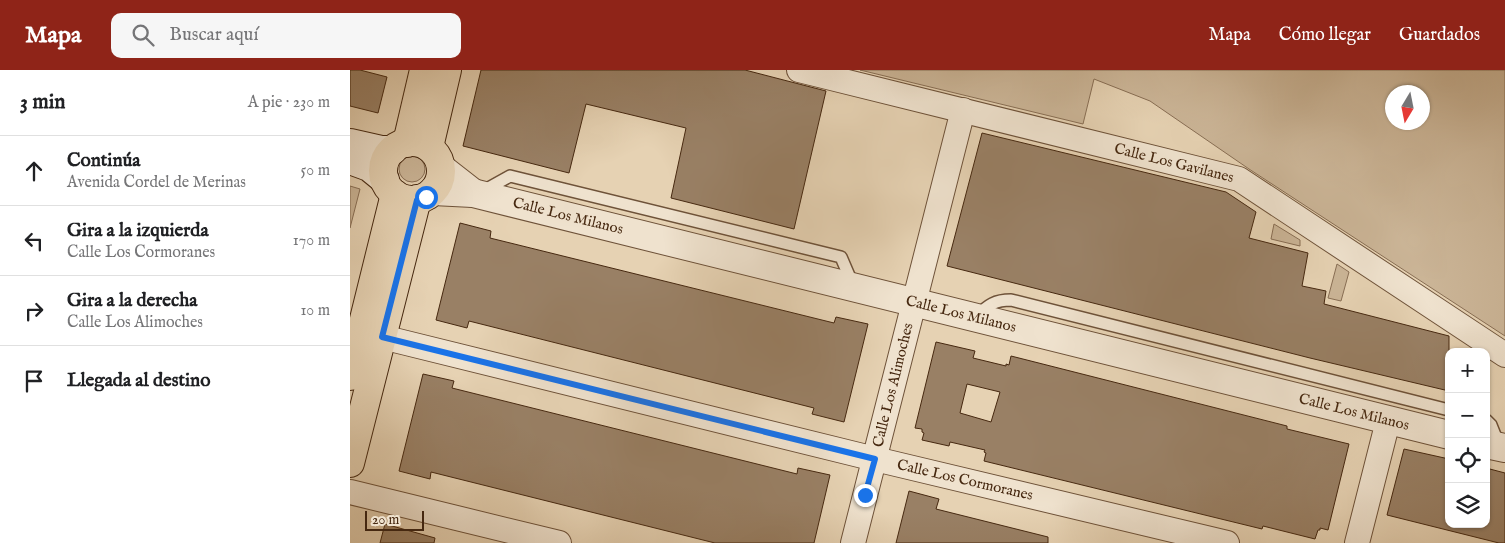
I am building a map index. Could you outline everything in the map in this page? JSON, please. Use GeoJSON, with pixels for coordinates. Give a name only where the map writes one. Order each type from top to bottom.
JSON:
{"type":"FeatureCollection","features":[{"type":"Feature","properties":{"kind":"main road"},"geometry":{"type":"LineString","coordinates":[[350,463],[382,337],[412,172],[424,70]]}},
{"type":"Feature","properties":{"kind":"main road"},"geometry":{"type":"LineString","coordinates":[[350,376],[412,172],[447,70]]}},
{"type":"Feature","properties":{"kind":"street","name":"Calle Los Gavilanes"},"geometry":{"type":"LineString","coordinates":[[799,70],[1239,180],[1505,355]]}},
{"type":"Feature","properties":{"kind":"street","name":"Calle Los Alimoches"},"geometry":{"type":"LineString","coordinates":[[853,543],[963,110]]}},
{"type":"Feature","properties":{"kind":"street","name":"Calle Los Milanos"},"geometry":{"type":"LineString","coordinates":[[350,143],[381,150],[412,172],[476,193],[1445,434]]}},
{"type":"Feature","properties":{"kind":"street"},"geometry":{"type":"LineString","coordinates":[[350,160],[369,167],[412,172]]}},
{"type":"Feature","properties":{"kind":"street","name":"Calle Los Cormoranes"},"geometry":{"type":"LineString","coordinates":[[382,337],[875,459],[1227,543]]}},
{"type":"Feature","properties":{"kind":"street"},"geometry":{"type":"LineString","coordinates":[[1358,543],[1388,421]]}},
{"type":"Feature","properties":{"kind":"street"},"geometry":{"type":"LineString","coordinates":[[350,492],[559,543]]}},
{"type":"Feature","properties":{"kind":"lane"},"geometry":{"type":"LineString","coordinates":[[975,318],[989,304],[1000,300],[1010,300],[1445,409]]}},
{"type":"Feature","properties":{"kind":"lane"},"geometry":{"type":"LineString","coordinates":[[1490,424],[1497,446]]}},
{"type":"Feature","properties":{"kind":"shaded area"},"geometry":{"type":"Polygon","coordinates":[[[860,70],[1505,70],[1505,336],[1249,169],[1150,101],[1094,79],[1083,124],[860,70]]]}},
{"type":"Feature","properties":{"kind":"shaded area"},"geometry":{"type":"Polygon","coordinates":[[[412,156],[421,160],[425,169],[421,178],[412,182],[403,178],[399,169],[403,160],[412,156]]]}},
{"type":"Feature","properties":{"kind":"shaded area"},"geometry":{"type":"Polygon","coordinates":[[[350,186],[360,189],[350,228],[350,186]]]}},
{"type":"Feature","properties":{"kind":"shaded area"},"geometry":{"type":"Polygon","coordinates":[[[1274,224],[1300,240],[1300,246],[1271,239],[1274,224]]]}},
{"type":"Feature","properties":{"kind":"shaded area"},"geometry":{"type":"Polygon","coordinates":[[[1337,264],[1349,272],[1341,301],[1328,298],[1337,264]]]}},
{"type":"Feature","properties":{"kind":"building"},"geometry":{"type":"Polygon","coordinates":[[[350,70],[360,70],[387,77],[378,113],[350,106],[350,70]]]}},
{"type":"Feature","properties":{"kind":"building"},"geometry":{"type":"Polygon","coordinates":[[[481,70],[745,70],[826,91],[794,229],[671,198],[686,128],[586,104],[569,173],[463,146],[481,70]]]}},
{"type":"Feature","properties":{"kind":"building"},"geometry":{"type":"Polygon","coordinates":[[[982,133],[1226,192],[1256,212],[1249,238],[1308,253],[1302,286],[1326,291],[1324,304],[1449,336],[1449,348],[1445,348],[1445,390],[1310,358],[947,266],[982,133]]]}},
{"type":"Feature","properties":{"kind":"building"},"geometry":{"type":"Polygon","coordinates":[[[460,223],[491,231],[490,238],[834,323],[836,317],[868,324],[844,422],[812,414],[814,408],[469,321],[467,328],[436,320],[460,223]]]}},
{"type":"Feature","properties":{"kind":"building"},"geometry":{"type":"Polygon","coordinates":[[[936,342],[975,351],[973,358],[1006,366],[1006,364],[1009,365],[1011,356],[1287,426],[1287,429],[1349,444],[1328,530],[1320,528],[1315,539],[1263,526],[1262,529],[984,461],[985,450],[950,442],[949,446],[922,440],[924,433],[922,429],[915,428],[936,342]],[[967,384],[960,413],[991,422],[1000,392],[967,384]]]}},
{"type":"Feature","properties":{"kind":"building"},"geometry":{"type":"Polygon","coordinates":[[[423,374],[454,381],[452,388],[797,474],[798,468],[830,475],[814,543],[715,543],[431,472],[430,479],[399,471],[423,374]]]}},
{"type":"Feature","properties":{"kind":"building"},"geometry":{"type":"Polygon","coordinates":[[[1404,449],[1445,458],[1445,528],[1490,528],[1490,469],[1505,473],[1505,543],[1387,515],[1404,449]]]}},
{"type":"Feature","properties":{"kind":"building"},"geometry":{"type":"Polygon","coordinates":[[[909,491],[939,499],[936,509],[1048,537],[1048,543],[896,543],[909,491]]]}},
{"type":"Feature","properties":{"kind":"building"},"geometry":{"type":"Polygon","coordinates":[[[385,524],[435,538],[434,543],[380,543],[385,524]]]}},
{"type":"Feature","properties":{"kind":"route"},"geometry":{"type":"LineString","coordinates":[[426,197],[417,200],[382,337],[875,459],[865,495]]}}]}
